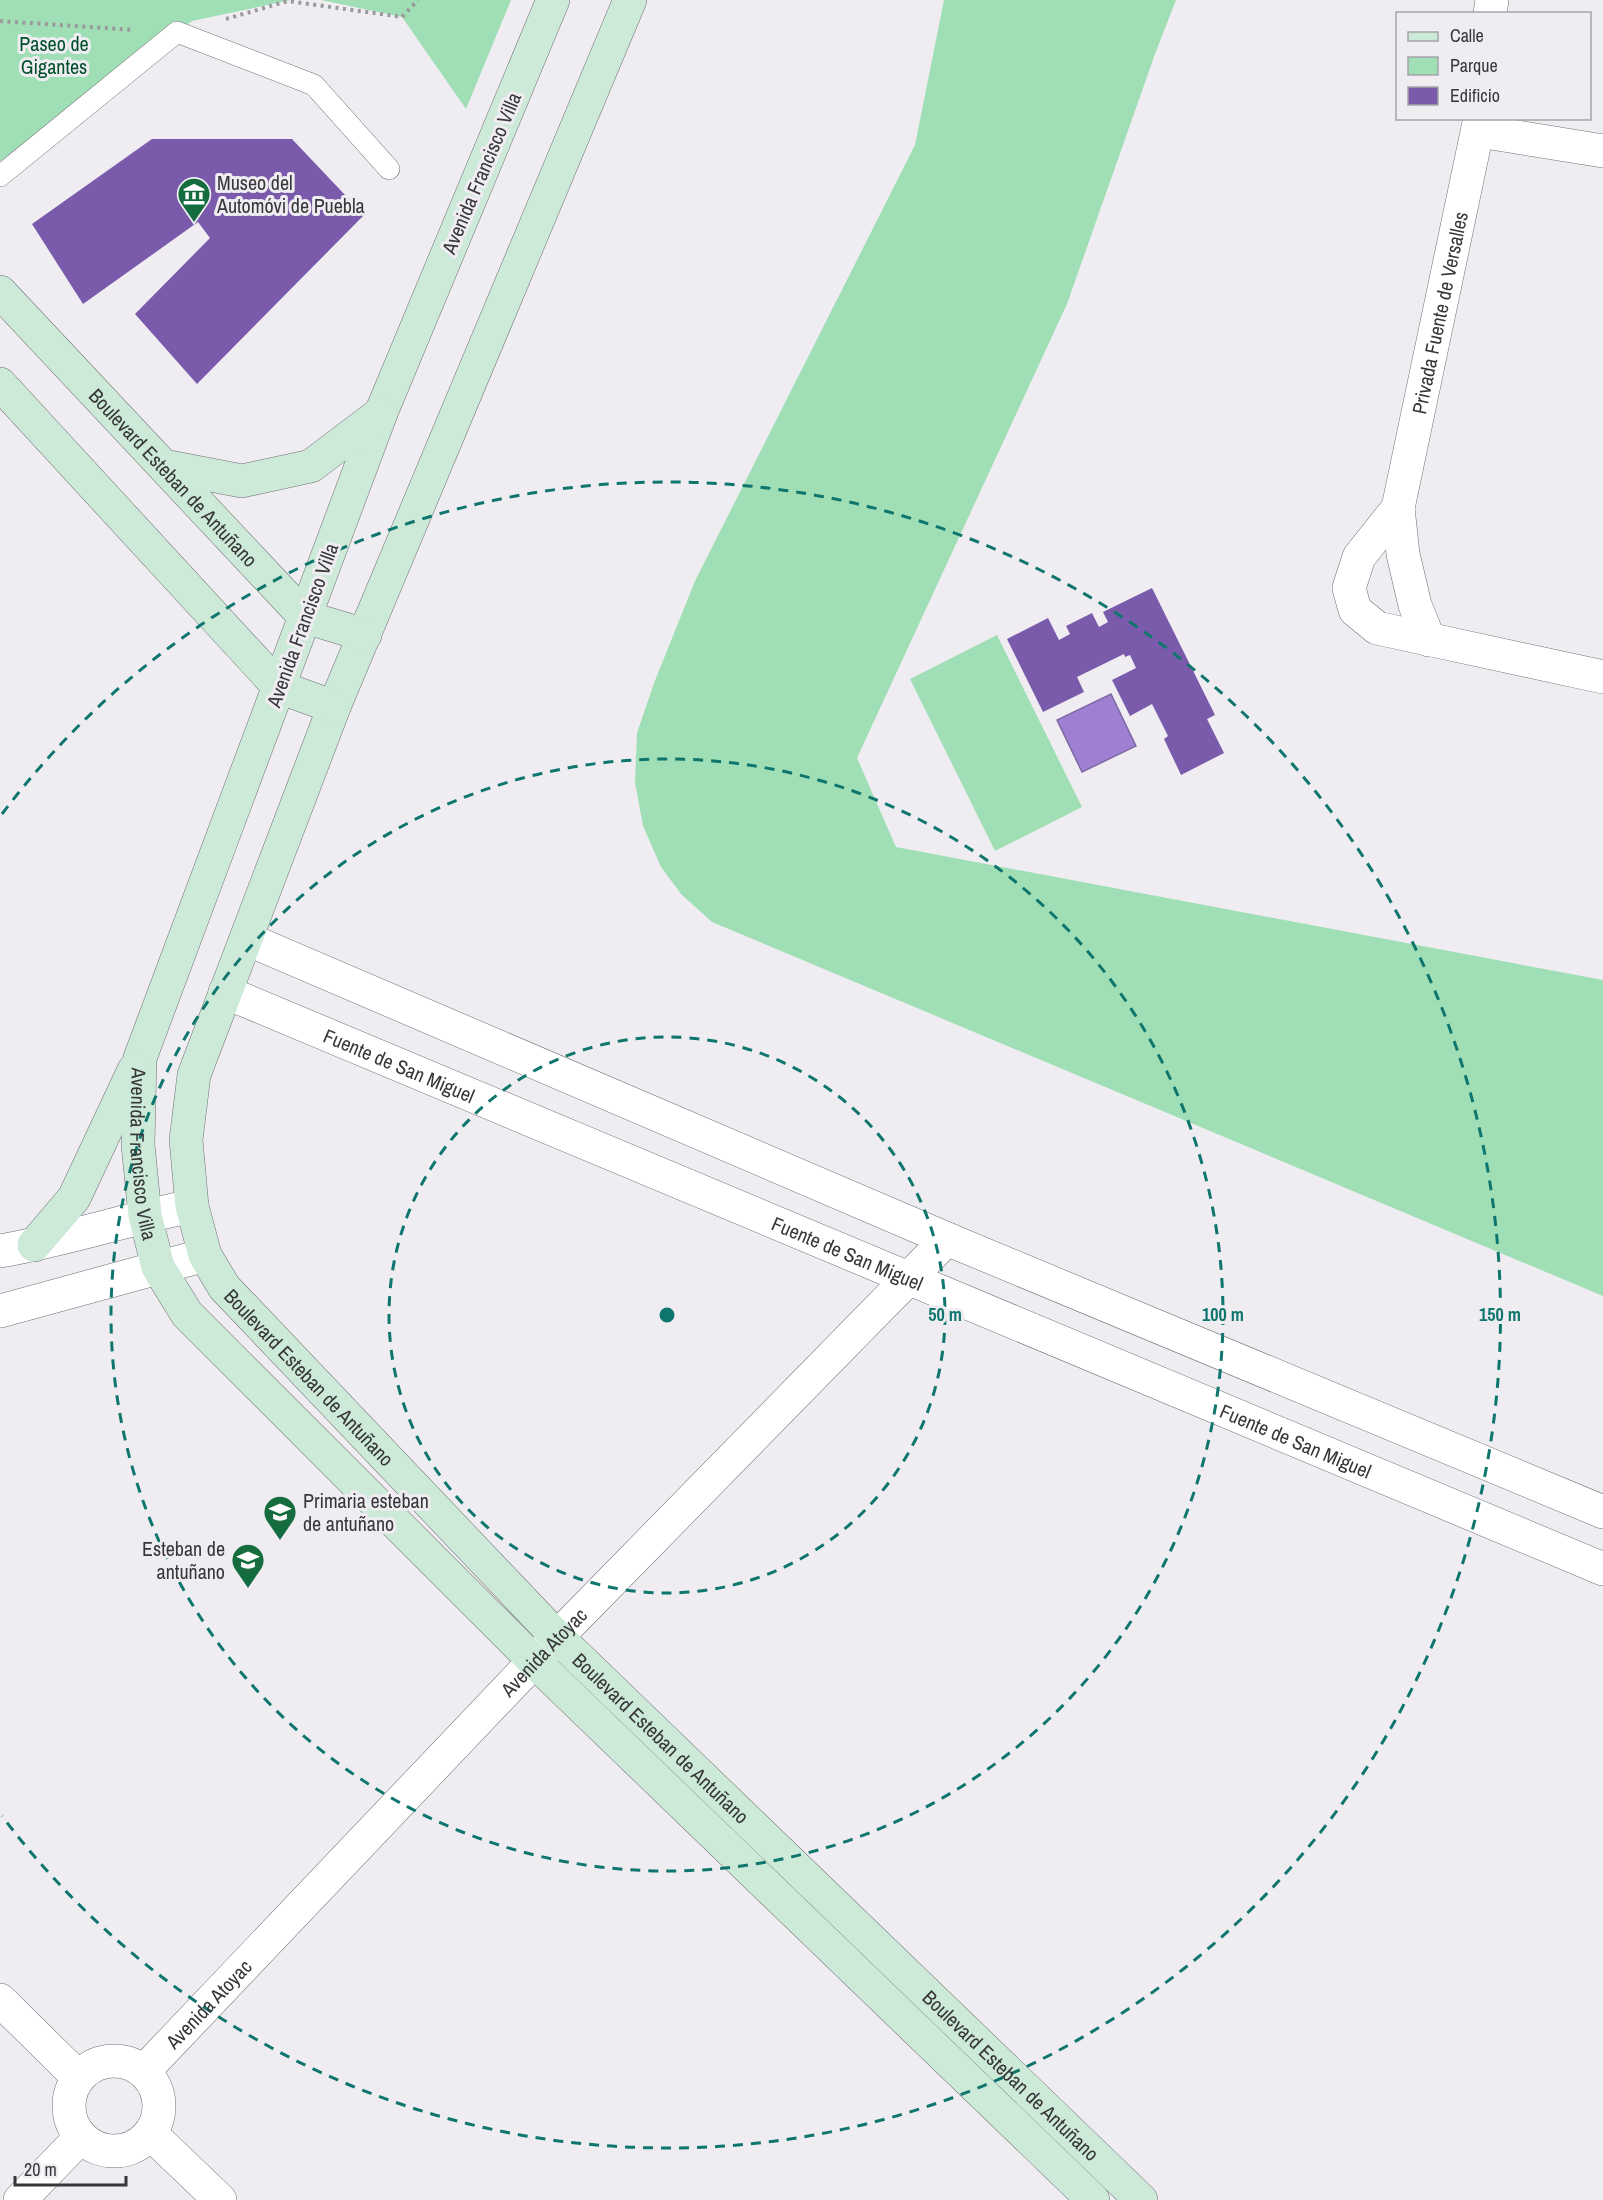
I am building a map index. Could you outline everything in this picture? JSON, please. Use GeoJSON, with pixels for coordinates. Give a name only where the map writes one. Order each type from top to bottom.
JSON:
{"type":"FeatureCollection","features":[{"type":"Feature","properties":{"kind":"main road","name":"Avenida Francisco Villa"},"geometry":{"type":"LineString","coordinates":[[158,1267],[145,1215],[138,1145],[140,1058],[381,413],[553,0]]}},
{"type":"Feature","properties":{"kind":"main road","name":"Avenida Francisco Villa"},"geometry":{"type":"LineString","coordinates":[[205,1255],[192,1206],[186,1140],[194,1075],[334,707],[630,0]]}},
{"type":"Feature","properties":{"kind":"main road","name":"Boulevard Esteban de Antuñano"},"geometry":{"type":"LineString","coordinates":[[0,292],[305,617],[364,635]]}},
{"type":"Feature","properties":{"kind":"main road"},"geometry":{"type":"LineString","coordinates":[[0,384],[279,687],[334,707]]}},
{"type":"Feature","properties":{"kind":"main road"},"geometry":{"type":"LineString","coordinates":[[164,466],[242,481],[311,466],[381,413]]}},
{"type":"Feature","properties":{"kind":"main road"},"geometry":{"type":"LineString","coordinates":[[34,1245],[74,1198],[140,1058]]}},
{"type":"Feature","properties":{"kind":"main road","name":"Boulevard Esteban de Antuñano"},"geometry":{"type":"LineString","coordinates":[[205,1255],[224,1287],[557,1637],[1141,2200]]}},
{"type":"Feature","properties":{"kind":"main road","name":"Boulevard Esteban de Antuñano"},"geometry":{"type":"LineString","coordinates":[[158,1267],[187,1314],[535,1662],[1093,2200]]}},
{"type":"Feature","properties":{"kind":"street"},"geometry":{"type":"LineString","coordinates":[[1480,124],[1603,151]]}},
{"type":"Feature","properties":{"kind":"street","name":"Privada Fuente de Versalles"},"geometry":{"type":"LineString","coordinates":[[1429,640],[1414,605],[1403,554],[1398,508],[1480,124]]}},
{"type":"Feature","properties":{"kind":"street","name":"Privada Fuente de Versalles"},"geometry":{"type":"LineString","coordinates":[[1398,508],[1359,557],[1349,588],[1355,610],[1377,628],[1429,640]]}},
{"type":"Feature","properties":{"kind":"street"},"geometry":{"type":"LineString","coordinates":[[1429,640],[1603,676]]}},
{"type":"Feature","properties":{"kind":"street"},"geometry":{"type":"LineString","coordinates":[[247,939],[947,1239],[1603,1512]]}},
{"type":"Feature","properties":{"kind":"street","name":"Fuente de San Miguel"},"geometry":{"type":"LineString","coordinates":[[225,992],[1603,1569]]}},
{"type":"Feature","properties":{"kind":"street"},"geometry":{"type":"LineString","coordinates":[[0,1251],[34,1245],[145,1215],[192,1206]]}},
{"type":"Feature","properties":{"kind":"street","name":"Avenida Atoyac"},"geometry":{"type":"LineString","coordinates":[[144,2071],[557,1637],[947,1239]]}},
{"type":"Feature","properties":{"kind":"street"},"geometry":{"type":"LineString","coordinates":[[0,1311],[205,1255]]}},
{"type":"Feature","properties":{"kind":"street"},"geometry":{"type":"LineString","coordinates":[[0,2000],[78,2077]]}},
{"type":"Feature","properties":{"kind":"street"},"geometry":{"type":"LineString","coordinates":[[122,2061],[144,2071],[155,2085],[160,2101],[158,2118],[151,2134],[129,2149],[103,2150],[81,2137],[70,2118],[69,2096],[78,2077],[98,2063],[122,2061]]}},
{"type":"Feature","properties":{"kind":"street"},"geometry":{"type":"LineString","coordinates":[[151,2134],[220,2200]]}},
{"type":"Feature","properties":{"kind":"street"},"geometry":{"type":"LineString","coordinates":[[20,2200],[81,2137]]}},
{"type":"Feature","properties":{"kind":"lane"},"geometry":{"type":"LineString","coordinates":[[0,176],[177,33],[314,85],[389,170]]}},
{"type":"Feature","properties":{"kind":"green space","name":"Paseo de Gigantes"},"geometry":{"type":"Polygon","coordinates":[[[0,0],[291,0],[192,21],[0,161],[0,0]]]}},
{"type":"Feature","properties":{"kind":"green space"},"geometry":{"type":"Polygon","coordinates":[[[321,0],[511,0],[466,109],[402,17],[321,0]]]}},
{"type":"Feature","properties":{"kind":"green space"},"geometry":{"type":"Polygon","coordinates":[[[944,0],[1176,0],[1067,304],[857,758],[896,847],[1603,980],[1603,1296],[712,922],[681,894],[661,867],[643,826],[635,782],[637,733],[654,683],[695,581],[915,145],[944,0]]]}},
{"type":"Feature","properties":{"kind":"green space"},"geometry":{"type":"Polygon","coordinates":[[[997,635],[1082,807],[995,851],[910,679],[997,635]]]}},
{"type":"Feature","properties":{"kind":"shaded area"},"geometry":{"type":"Polygon","coordinates":[[[1111,694],[1136,746],[1082,772],[1057,720],[1111,694]]]}},
{"type":"Feature","properties":{"kind":"building"},"geometry":{"type":"Polygon","coordinates":[[[152,139],[292,139],[364,215],[197,384],[135,314],[210,238],[198,222],[83,304],[32,224],[152,139]]]}},
{"type":"Feature","properties":{"kind":"building"},"geometry":{"type":"Polygon","coordinates":[[[1152,588],[1215,715],[1207,719],[1224,753],[1181,775],[1164,739],[1168,736],[1152,704],[1130,716],[1112,680],[1136,668],[1130,655],[1125,657],[1124,654],[1077,677],[1084,692],[1043,712],[1007,639],[1048,618],[1059,640],[1070,634],[1066,626],[1092,613],[1099,627],[1108,622],[1103,612],[1152,588]]]}},
{"type":"Feature","properties":{"kind":"place","name":"Museo del Automóvi de Puebla"},"geometry":{"type":"Point","coordinates":[194,223]}},
{"type":"Feature","properties":{"kind":"place","name":"Primaria esteban de antuñano"},"geometry":{"type":"Point","coordinates":[280,1541]}},
{"type":"Feature","properties":{"kind":"place","name":"Esteban de antuñano"},"geometry":{"type":"Point","coordinates":[248,1589]}}]}
